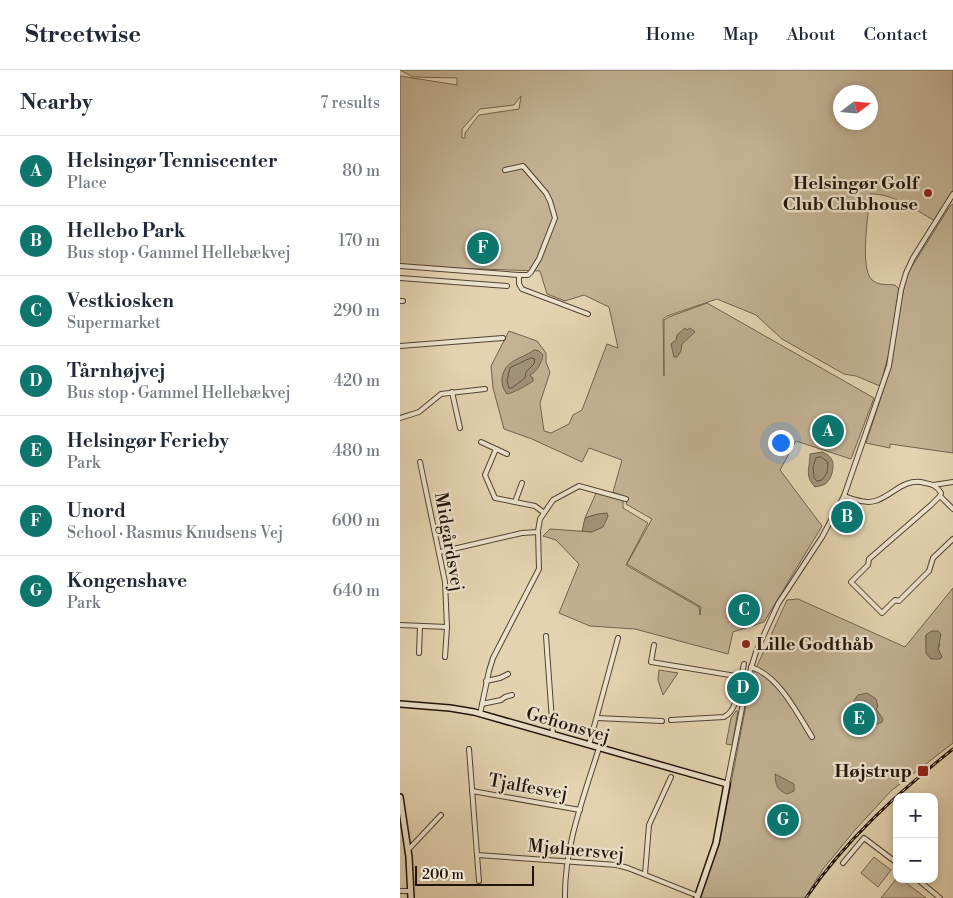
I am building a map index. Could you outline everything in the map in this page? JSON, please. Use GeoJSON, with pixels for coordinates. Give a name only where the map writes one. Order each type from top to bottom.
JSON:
{"type":"FeatureCollection","features":[{"type":"Feature","properties":{"kind":"main road","name":"Gefionsvej"},"geometry":{"type":"LineString","coordinates":[[400,704],[450,708],[480,714],[727,784]]}},
{"type":"Feature","properties":{"kind":"main road"},"geometry":{"type":"LineString","coordinates":[[697,897],[716,842],[727,784]]}},
{"type":"Feature","properties":{"kind":"main road"},"geometry":{"type":"LineString","coordinates":[[400,796],[407,838],[411,898]]}},
{"type":"Feature","properties":{"kind":"street"},"geometry":{"type":"LineString","coordinates":[[504,170],[523,166],[546,193],[555,218],[539,259],[531,272],[524,276],[401,266],[401,278],[507,286]]}},
{"type":"Feature","properties":{"kind":"street"},"geometry":{"type":"LineString","coordinates":[[727,784],[748,678],[756,652],[778,604],[822,537],[844,496],[889,366],[901,290],[906,273],[913,258],[952,200],[953,194]]}},
{"type":"Feature","properties":{"kind":"street"},"geometry":{"type":"LineString","coordinates":[[479,284],[480,272]]}},
{"type":"Feature","properties":{"kind":"street"},"geometry":{"type":"LineString","coordinates":[[519,275],[519,284],[522,289],[588,314]]}},
{"type":"Feature","properties":{"kind":"street"},"geometry":{"type":"LineString","coordinates":[[400,346],[503,338]]}},
{"type":"Feature","properties":{"kind":"street"},"geometry":{"type":"LineString","coordinates":[[400,418],[419,412],[441,394],[485,389]]}},
{"type":"Feature","properties":{"kind":"street"},"geometry":{"type":"LineString","coordinates":[[452,392],[460,428]]}},
{"type":"Feature","properties":{"kind":"street"},"geometry":{"type":"LineString","coordinates":[[481,442],[507,454]]}},
{"type":"Feature","properties":{"kind":"street"},"geometry":{"type":"LineString","coordinates":[[496,449],[485,475],[495,498],[535,506],[544,512]]}},
{"type":"Feature","properties":{"kind":"street","name":"Midgårdsvej"},"geometry":{"type":"LineString","coordinates":[[420,462],[445,582],[447,627],[445,657]]}},
{"type":"Feature","properties":{"kind":"street"},"geometry":{"type":"LineString","coordinates":[[844,496],[871,502],[900,485],[910,482],[919,481],[933,485],[953,482]]}},
{"type":"Feature","properties":{"kind":"street"},"geometry":{"type":"LineString","coordinates":[[515,502],[522,483]]}},
{"type":"Feature","properties":{"kind":"street"},"geometry":{"type":"LineString","coordinates":[[933,485],[940,491],[940,496],[953,509]]}},
{"type":"Feature","properties":{"kind":"street"},"geometry":{"type":"LineString","coordinates":[[480,714],[486,681],[494,658],[537,574],[539,563],[538,524],[552,500],[579,486],[626,499]]}},
{"type":"Feature","properties":{"kind":"street"},"geometry":{"type":"LineString","coordinates":[[940,496],[869,559],[868,564],[851,582],[882,613],[896,600],[899,601],[929,571],[933,558],[953,539]]}},
{"type":"Feature","properties":{"kind":"street"},"geometry":{"type":"LineString","coordinates":[[440,552],[522,533],[538,532]]}},
{"type":"Feature","properties":{"kind":"street"},"geometry":{"type":"LineString","coordinates":[[400,625],[447,627]]}},
{"type":"Feature","properties":{"kind":"street"},"geometry":{"type":"LineString","coordinates":[[419,653],[420,626]]}},
{"type":"Feature","properties":{"kind":"street"},"geometry":{"type":"LineString","coordinates":[[546,636],[553,735]]}},
{"type":"Feature","properties":{"kind":"street"},"geometry":{"type":"LineString","coordinates":[[590,745],[618,638]]}},
{"type":"Feature","properties":{"kind":"street"},"geometry":{"type":"LineString","coordinates":[[654,645],[651,662],[748,678]]}},
{"type":"Feature","properties":{"kind":"street"},"geometry":{"type":"LineString","coordinates":[[671,720],[724,717],[729,714],[733,709],[744,664]]}},
{"type":"Feature","properties":{"kind":"street"},"geometry":{"type":"LineString","coordinates":[[751,667],[769,676],[775,682],[812,736]]}},
{"type":"Feature","properties":{"kind":"street"},"geometry":{"type":"LineString","coordinates":[[486,681],[508,674]]}},
{"type":"Feature","properties":{"kind":"street"},"geometry":{"type":"LineString","coordinates":[[482,704],[501,700],[506,696],[512,695]]}},
{"type":"Feature","properties":{"kind":"street"},"geometry":{"type":"LineString","coordinates":[[597,718],[662,721]]}},
{"type":"Feature","properties":{"kind":"street"},"geometry":{"type":"LineString","coordinates":[[565,898],[567,862],[580,810],[599,748]]}},
{"type":"Feature","properties":{"kind":"street"},"geometry":{"type":"LineString","coordinates":[[469,749],[479,881]]}},
{"type":"Feature","properties":{"kind":"street"},"geometry":{"type":"LineString","coordinates":[[644,874],[649,825],[671,776]]}},
{"type":"Feature","properties":{"kind":"street","name":"Tjalfesvej"},"geometry":{"type":"LineString","coordinates":[[472,791],[580,810]]}},
{"type":"Feature","properties":{"kind":"street"},"geometry":{"type":"LineString","coordinates":[[408,850],[441,815]]}},
{"type":"Feature","properties":{"kind":"street"},"geometry":{"type":"LineString","coordinates":[[400,837],[407,838]]}},
{"type":"Feature","properties":{"kind":"street"},"geometry":{"type":"LineString","coordinates":[[843,863],[864,838],[893,860]]}},
{"type":"Feature","properties":{"kind":"street","name":"Mjølnersvej"},"geometry":{"type":"LineString","coordinates":[[476,855],[617,865],[644,874],[697,897]]}},
{"type":"Feature","properties":{"kind":"street"},"geometry":{"type":"LineString","coordinates":[[922,883],[940,898]]}},
{"type":"Feature","properties":{"kind":"street"},"geometry":{"type":"LineString","coordinates":[[400,891],[411,891]]}},
{"type":"Feature","properties":{"kind":"shaded area"},"geometry":{"type":"Polygon","coordinates":[[[400,70],[953,70],[953,195],[935,221],[895,199],[879,194],[870,194],[865,252],[868,274],[875,282],[895,285],[899,289],[889,353],[880,386],[856,376],[844,374],[782,339],[756,315],[717,299],[663,319],[664,376],[664,320],[707,303],[874,398],[851,459],[796,441],[780,470],[822,526],[764,622],[733,632],[728,654],[635,629],[590,626],[559,613],[579,564],[556,540],[543,536],[550,529],[592,532],[608,516],[598,514],[585,518],[596,493],[623,500],[623,508],[648,523],[626,565],[699,607],[700,615],[701,607],[627,564],[652,519],[626,504],[628,498],[613,492],[622,460],[589,448],[582,462],[532,439],[504,429],[493,388],[491,366],[509,331],[537,341],[546,353],[546,362],[550,372],[540,403],[544,431],[551,433],[569,424],[573,415],[582,410],[607,344],[618,348],[609,307],[584,295],[565,301],[547,294],[540,271],[449,268],[400,264],[400,76],[457,85],[457,78],[413,77],[400,70]],[[521,96],[514,105],[480,109],[462,129],[462,138],[465,138],[465,133],[479,115],[519,109],[521,96]]]}},
{"type":"Feature","properties":{"kind":"shaded area"},"geometry":{"type":"Polygon","coordinates":[[[953,204],[953,453],[890,444],[890,448],[866,443],[891,367],[902,295],[909,271],[953,204]]]}},
{"type":"Feature","properties":{"kind":"shaded area"},"geometry":{"type":"Polygon","coordinates":[[[953,588],[953,743],[891,791],[855,830],[823,869],[805,898],[700,898],[720,841],[751,679],[787,600],[798,599],[905,647],[953,588]],[[932,631],[926,635],[926,647],[942,657],[938,649],[940,645],[932,631]]]}},
{"type":"Feature","properties":{"kind":"shaded area"},"geometry":{"type":"Polygon","coordinates":[[[659,670],[678,673],[663,695],[658,680],[659,670]]]}},
{"type":"Feature","properties":{"kind":"shaded area"},"geometry":{"type":"Polygon","coordinates":[[[738,711],[732,745],[726,744],[731,718],[738,711]]]}},
{"type":"Feature","properties":{"kind":"shaded area"},"geometry":{"type":"Polygon","coordinates":[[[874,857],[891,870],[878,887],[861,873],[874,857]]]}},
{"type":"Feature","properties":{"kind":"shaded area"},"geometry":{"type":"Polygon","coordinates":[[[893,883],[906,883],[926,898],[881,898],[893,883]]]}},
{"type":"Feature","properties":{"kind":"water"},"geometry":{"type":"Polygon","coordinates":[[[685,328],[687,330],[690,328],[695,332],[682,344],[681,351],[677,357],[674,357],[671,344],[685,328]]]}},
{"type":"Feature","properties":{"kind":"water"},"geometry":{"type":"Polygon","coordinates":[[[534,350],[539,351],[543,355],[539,366],[530,375],[533,381],[507,394],[502,381],[506,368],[509,364],[534,350]]]}},
{"type":"Feature","properties":{"kind":"water"},"geometry":{"type":"Polygon","coordinates":[[[822,452],[828,455],[833,463],[832,472],[826,483],[815,487],[808,471],[810,454],[822,452]]]}},
{"type":"Feature","properties":{"kind":"water"},"geometry":{"type":"Polygon","coordinates":[[[607,513],[608,516],[603,527],[592,532],[582,531],[585,518],[607,513]]]}},
{"type":"Feature","properties":{"kind":"water"},"geometry":{"type":"Polygon","coordinates":[[[932,631],[938,631],[941,634],[938,649],[942,657],[940,659],[931,659],[926,653],[926,635],[932,631]]]}},
{"type":"Feature","properties":{"kind":"water"},"geometry":{"type":"Polygon","coordinates":[[[867,693],[876,699],[878,707],[876,709],[883,719],[882,722],[862,731],[851,730],[849,716],[851,707],[858,695],[867,693]]]}},
{"type":"Feature","properties":{"kind":"water"},"geometry":{"type":"Polygon","coordinates":[[[775,774],[794,784],[794,791],[787,794],[780,790],[777,786],[775,774]]]}},
{"type":"Feature","properties":{"kind":"railway"},"geometry":{"type":"LineString","coordinates":[[806,898],[838,856],[874,818],[953,749]]}},
{"type":"Feature","properties":{"kind":"place","name":"Helsingør Golf Club Clubhouse"},"geometry":{"type":"Point","coordinates":[928,193]}},
{"type":"Feature","properties":{"kind":"place","name":"Unord"},"geometry":{"type":"Point","coordinates":[483,248]}},
{"type":"Feature","properties":{"kind":"place","name":"Helsingør Tenniscenter"},"geometry":{"type":"Point","coordinates":[828,431]}},
{"type":"Feature","properties":{"kind":"place","name":"Hellebo Park"},"geometry":{"type":"Point","coordinates":[847,517]}},
{"type":"Feature","properties":{"kind":"place","name":"Vestkiosken"},"geometry":{"type":"Point","coordinates":[744,610]}},
{"type":"Feature","properties":{"kind":"place","name":"Lille Godthåb"},"geometry":{"type":"Point","coordinates":[746,644]}},
{"type":"Feature","properties":{"kind":"place","name":"Tårnhøjvej"},"geometry":{"type":"Point","coordinates":[743,688]}},
{"type":"Feature","properties":{"kind":"place","name":"Helsingør Ferieby"},"geometry":{"type":"Point","coordinates":[859,719]}},
{"type":"Feature","properties":{"kind":"place","name":"Højstrup"},"geometry":{"type":"Point","coordinates":[923,771]}},
{"type":"Feature","properties":{"kind":"place","name":"Kongenshave"},"geometry":{"type":"Point","coordinates":[783,820]}}]}
